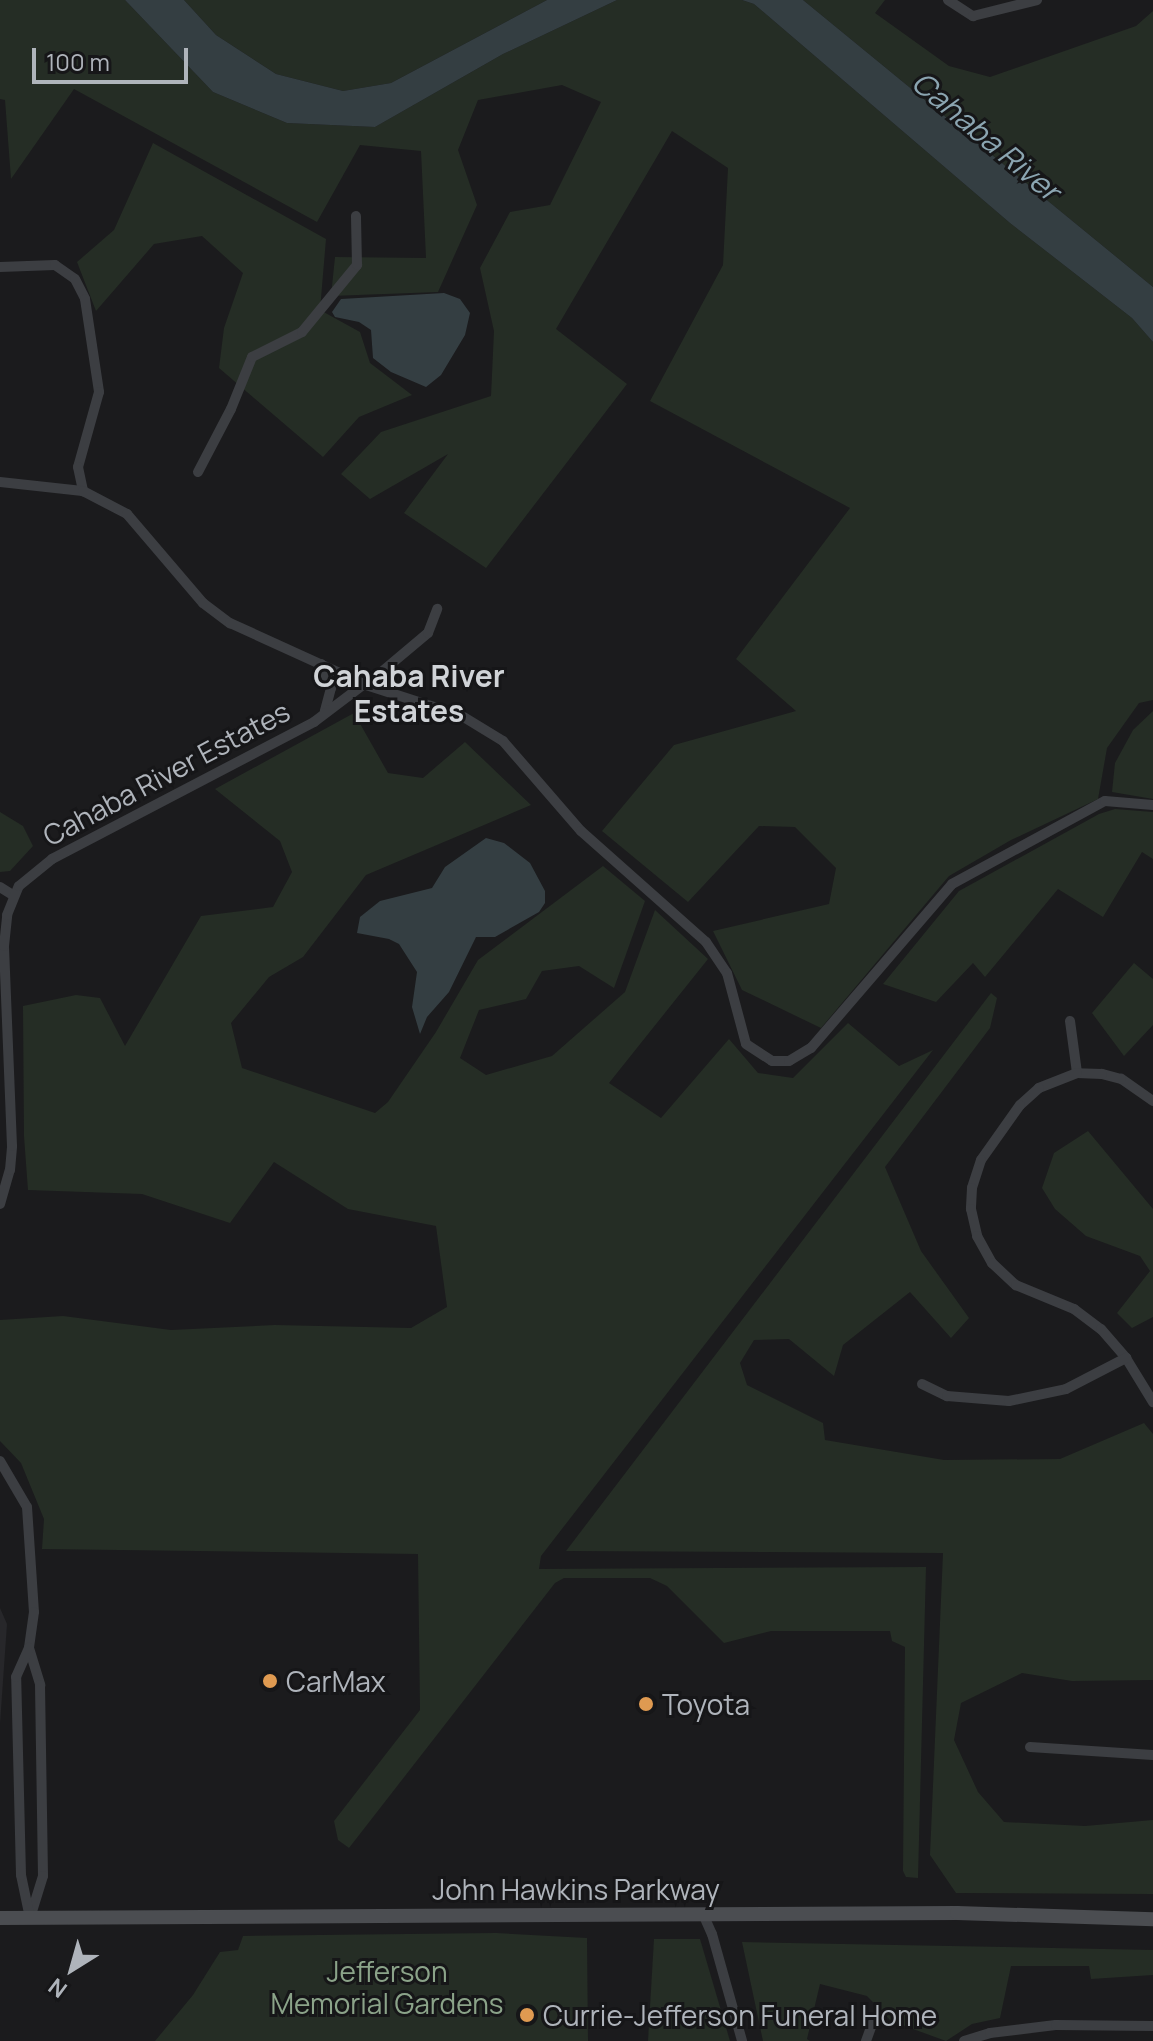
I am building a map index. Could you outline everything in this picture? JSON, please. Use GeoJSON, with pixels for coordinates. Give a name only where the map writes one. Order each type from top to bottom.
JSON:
{"type":"FeatureCollection","features":[{"type":"Feature","properties":{"kind":"main road","name":"John Hawkins Parkway"},"geometry":{"type":"LineString","coordinates":[[0,1918],[957,1913],[1153,1919]]}},
{"type":"Feature","properties":{"kind":"street"},"geometry":{"type":"LineString","coordinates":[[948,0],[973,16],[1037,0]]}},
{"type":"Feature","properties":{"kind":"street"},"geometry":{"type":"LineString","coordinates":[[198,472],[231,409],[252,357],[302,332],[357,265],[356,216]]}},
{"type":"Feature","properties":{"kind":"street"},"geometry":{"type":"LineString","coordinates":[[0,267],[55,265],[75,279],[85,299],[99,392],[78,467],[83,491]]}},
{"type":"Feature","properties":{"kind":"street"},"geometry":{"type":"LineString","coordinates":[[0,482],[83,491],[127,514],[203,603],[230,623],[365,684],[462,716],[503,741],[581,831],[706,942],[727,973],[746,1044],[772,1061],[789,1061],[811,1048],[952,884],[1105,801],[1153,805]]}},
{"type":"Feature","properties":{"kind":"street","name":"Cahaba River Estates"},"geometry":{"type":"LineString","coordinates":[[13,895],[52,859],[314,722],[428,633],[437,609]]}},
{"type":"Feature","properties":{"kind":"street"},"geometry":{"type":"LineString","coordinates":[[321,664],[331,688],[324,713]]}},
{"type":"Feature","properties":{"kind":"street"},"geometry":{"type":"LineString","coordinates":[[0,887],[13,895],[7,915],[4,946],[12,1146],[10,1170],[0,1204]]}},
{"type":"Feature","properties":{"kind":"street"},"geometry":{"type":"LineString","coordinates":[[1070,1021],[1077,1073]]}},
{"type":"Feature","properties":{"kind":"street"},"geometry":{"type":"LineString","coordinates":[[1153,1101],[1121,1079],[1077,1073],[1052,1081],[1030,1095],[993,1142],[974,1179],[973,1223],[986,1254],[1005,1276],[1026,1290],[1086,1317],[1114,1342],[1153,1402]]}},
{"type":"Feature","properties":{"kind":"street"},"geometry":{"type":"LineString","coordinates":[[922,1384],[947,1396],[1009,1401],[1066,1389],[1126,1358]]}},
{"type":"Feature","properties":{"kind":"street"},"geometry":{"type":"LineString","coordinates":[[0,1461],[27,1507],[34,1612],[29,1648],[16,1677],[21,1875],[30,1918]]}},
{"type":"Feature","properties":{"kind":"street"},"geometry":{"type":"LineString","coordinates":[[29,1648],[40,1685],[43,1876],[30,1918]]}},
{"type":"Feature","properties":{"kind":"street"},"geometry":{"type":"LineString","coordinates":[[1030,1747],[1153,1755]]}},
{"type":"Feature","properties":{"kind":"street"},"geometry":{"type":"LineString","coordinates":[[703,1914],[712,1934],[742,2041]]}},
{"type":"Feature","properties":{"kind":"street"},"geometry":{"type":"LineString","coordinates":[[866,2041],[873,2022]]}},
{"type":"Feature","properties":{"kind":"street"},"geometry":{"type":"LineString","coordinates":[[964,2041],[990,2033],[1056,2025],[1153,2026]]}},
{"type":"Feature","properties":{"kind":"shaded area"},"geometry":{"type":"Polygon","coordinates":[[[125,0],[184,0],[216,35],[276,74],[343,91],[391,83],[547,0],[617,0],[503,54],[375,127],[287,123],[213,92],[125,0]]]}},
{"type":"Feature","properties":{"kind":"shaded area"},"geometry":{"type":"Polygon","coordinates":[[[742,0],[803,0],[1153,287],[1153,342],[1132,318],[1010,223],[754,4],[742,0]]]}},
{"type":"Feature","properties":{"kind":"shaded area"},"geometry":{"type":"Polygon","coordinates":[[[444,293],[460,299],[470,313],[465,335],[441,375],[426,387],[391,372],[373,358],[371,330],[359,322],[335,317],[332,312],[341,299],[444,293]]]}},
{"type":"Feature","properties":{"kind":"shaded area"},"geometry":{"type":"Polygon","coordinates":[[[486,838],[504,843],[530,863],[545,891],[545,903],[539,912],[495,937],[476,937],[449,992],[427,1017],[420,1034],[412,1007],[417,972],[399,944],[357,933],[360,917],[380,901],[432,888],[445,867],[486,838]]]}},
{"type":"Feature","properties":{"kind":"shaded area"},"geometry":{"type":"Polygon","coordinates":[[[0,1608],[7,1624],[0,1724],[0,1608]]]}},
{"type":"Feature","properties":{"kind":"green space"},"geometry":{"type":"Polygon","coordinates":[[[0,0],[125,0],[213,92],[287,123],[375,127],[503,54],[617,0],[742,0],[754,4],[1010,223],[1132,318],[1153,342],[1153,700],[1139,703],[1107,748],[1098,799],[1011,840],[949,876],[821,1028],[742,990],[713,931],[829,904],[836,868],[795,827],[759,826],[688,902],[602,831],[674,745],[796,711],[736,659],[850,508],[650,401],[723,265],[728,168],[672,131],[556,329],[627,384],[486,568],[404,513],[448,454],[370,499],[341,474],[381,432],[491,396],[494,331],[480,268],[510,212],[550,205],[601,102],[562,85],[478,100],[458,150],[477,205],[438,292],[331,296],[335,257],[426,258],[421,151],[360,145],[317,222],[74,89],[11,179],[5,100],[0,99],[0,0]]]}},
{"type":"Feature","properties":{"kind":"green space"},"geometry":{"type":"Polygon","coordinates":[[[184,0],[547,0],[391,83],[343,91],[276,74],[216,35],[184,0]]]}},
{"type":"Feature","properties":{"kind":"green space"},"geometry":{"type":"Polygon","coordinates":[[[803,0],[885,0],[875,13],[949,66],[990,77],[1136,26],[1153,11],[1153,287],[803,0]]]}},
{"type":"Feature","properties":{"kind":"green space"},"geometry":{"type":"Polygon","coordinates":[[[153,143],[326,239],[320,310],[360,332],[370,363],[412,395],[359,417],[323,457],[219,368],[224,328],[243,273],[202,236],[154,244],[96,311],[77,262],[114,230],[153,143]]]}},
{"type":"Feature","properties":{"kind":"green space"},"geometry":{"type":"Polygon","coordinates":[[[1153,711],[1153,799],[1112,792],[1115,763],[1133,730],[1153,711]]]}},
{"type":"Feature","properties":{"kind":"green space"},"geometry":{"type":"Polygon","coordinates":[[[354,713],[388,773],[423,778],[465,742],[531,805],[366,875],[303,957],[269,977],[231,1023],[242,1068],[375,1113],[388,1102],[436,1032],[478,960],[603,866],[645,901],[614,988],[579,966],[542,971],[526,999],[479,1010],[460,1058],[486,1075],[552,1056],[625,992],[655,910],[708,959],[609,1083],[661,1118],[729,1039],[758,1073],[793,1078],[848,1023],[899,1066],[933,1050],[541,1556],[539,1569],[926,1567],[918,1878],[906,1877],[903,1871],[905,1647],[892,1641],[890,1631],[771,1631],[724,1643],[667,1586],[650,1578],[564,1578],[555,1583],[349,1848],[338,1840],[334,1821],[420,1710],[418,1554],[42,1549],[44,1519],[21,1463],[0,1441],[0,1320],[63,1316],[171,1330],[275,1325],[411,1328],[447,1307],[436,1226],[348,1209],[274,1162],[230,1223],[142,1194],[28,1190],[24,1136],[23,1006],[76,995],[100,998],[125,1046],[201,916],[273,907],[292,872],[280,841],[215,789],[354,713]]]}},
{"type":"Feature","properties":{"kind":"green space"},"geometry":{"type":"Polygon","coordinates":[[[1115,809],[1153,812],[1153,859],[1142,852],[1103,917],[1058,889],[985,977],[973,963],[936,1002],[883,984],[959,891],[1099,814],[1115,809]]]}},
{"type":"Feature","properties":{"kind":"green space"},"geometry":{"type":"Polygon","coordinates":[[[0,812],[23,826],[33,846],[10,871],[0,872],[0,812]]]}},
{"type":"Feature","properties":{"kind":"green space"},"geometry":{"type":"Polygon","coordinates":[[[1134,963],[1153,979],[1153,1025],[1124,1056],[1092,1013],[1134,963]]]}},
{"type":"Feature","properties":{"kind":"green space"},"geometry":{"type":"Polygon","coordinates":[[[991,993],[997,998],[990,1028],[885,1167],[921,1251],[969,1318],[951,1338],[910,1292],[843,1345],[834,1376],[789,1339],[754,1340],[740,1363],[747,1385],[823,1423],[825,1440],[944,1460],[1060,1459],[1144,1423],[1153,1434],[1153,1680],[1072,1681],[1022,1673],[961,1703],[954,1740],[978,1792],[1004,1822],[1085,1826],[1153,1820],[1153,1894],[956,1893],[930,1855],[943,1553],[566,1551],[991,993]]]}},
{"type":"Feature","properties":{"kind":"green space"},"geometry":{"type":"Polygon","coordinates":[[[1088,1131],[1153,1209],[1153,1317],[1132,1328],[1117,1313],[1150,1271],[1140,1256],[1086,1236],[1055,1209],[1042,1188],[1054,1153],[1088,1131]]]}},
{"type":"Feature","properties":{"kind":"green space","name":"Jefferson Memorial Gardens"},"geometry":{"type":"Polygon","coordinates":[[[496,1933],[587,1938],[588,2041],[155,2041],[193,1995],[220,1952],[238,1950],[243,1936],[496,1933]]]}},
{"type":"Feature","properties":{"kind":"green space"},"geometry":{"type":"Polygon","coordinates":[[[654,1939],[700,1939],[730,2041],[648,2041],[654,1939]]]}},
{"type":"Feature","properties":{"kind":"green space"},"geometry":{"type":"Polygon","coordinates":[[[742,1942],[1153,1950],[1153,1975],[1091,1979],[1089,1966],[1011,1966],[1000,2018],[972,2024],[946,2041],[891,2021],[867,1996],[820,1984],[807,2039],[810,2041],[763,2041],[742,1942]]]}},
{"type":"Feature","properties":{"kind":"place","name":"CarMax"},"geometry":{"type":"Point","coordinates":[270,1681]}},
{"type":"Feature","properties":{"kind":"place","name":"Toyota"},"geometry":{"type":"Point","coordinates":[646,1704]}},
{"type":"Feature","properties":{"kind":"place","name":"Currie-Jefferson Funeral Home"},"geometry":{"type":"Point","coordinates":[527,2015]}},
{"type":"Feature","properties":{"kind":"district","name":"Cahaba River Estates"},"geometry":{"type":"Point","coordinates":[409,693]}},
{"type":"Feature","properties":{"kind":"water label","name":"Cahaba River"},"geometry":{"type":"Point","coordinates":[986,136]}}]}
